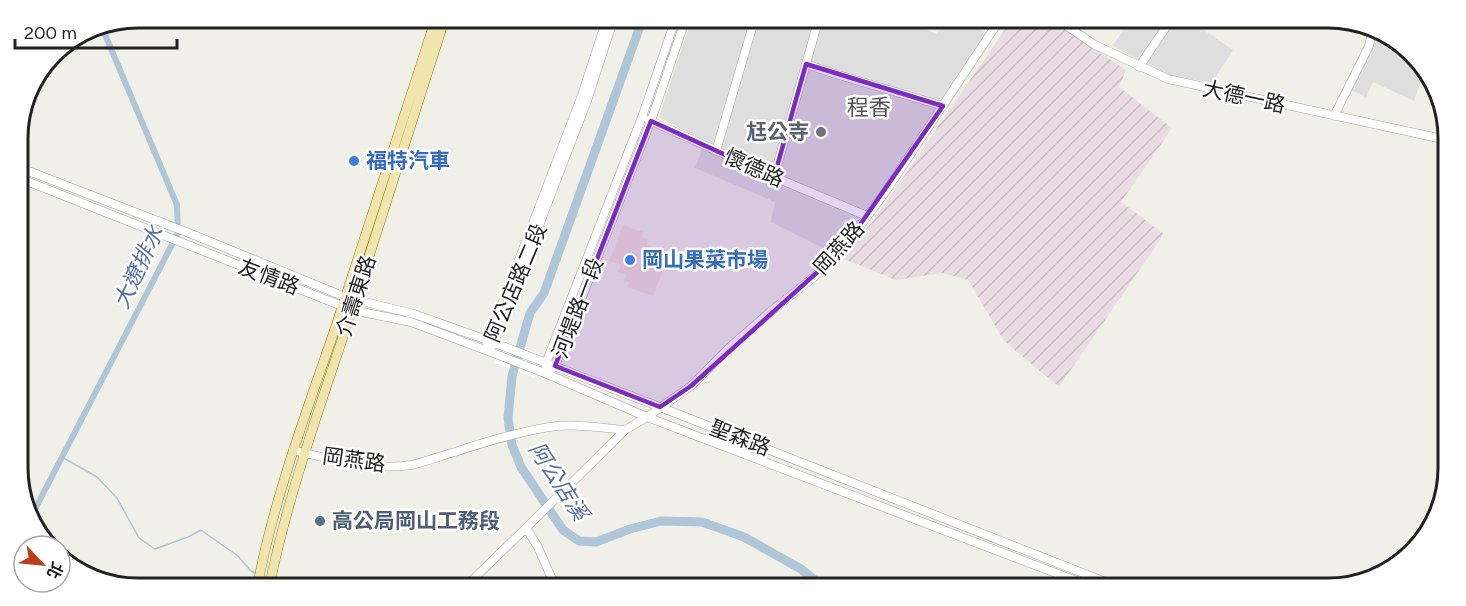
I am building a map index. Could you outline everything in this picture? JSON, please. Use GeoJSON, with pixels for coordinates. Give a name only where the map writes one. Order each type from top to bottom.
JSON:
{"type":"FeatureCollection","features":[{"type":"Feature","properties":{"kind":"main road","name":"介壽東路"},"geometry":{"type":"LineString","coordinates":[[270,578],[304,453],[433,28]]}},
{"type":"Feature","properties":{"kind":"main road","name":"介壽東路"},"geometry":{"type":"LineString","coordinates":[[259,578],[269,532],[293,450],[349,303],[442,28]]}},
{"type":"Feature","properties":{"kind":"main road"},"geometry":{"type":"LineString","coordinates":[[269,532],[281,535]]}},
{"type":"Feature","properties":{"kind":"street","name":"阿公店路二段"},"geometry":{"type":"LineString","coordinates":[[494,343],[523,251],[582,95],[604,28]]}},
{"type":"Feature","properties":{"kind":"street","name":"阿公店路二段"},"geometry":{"type":"LineString","coordinates":[[488,351],[494,343],[587,101],[611,28]]}},
{"type":"Feature","properties":{"kind":"street","name":"河堤路一段"},"geometry":{"type":"LineString","coordinates":[[673,28],[642,117],[543,362],[547,374],[555,366],[651,121],[683,28]]}},
{"type":"Feature","properties":{"kind":"street"},"geometry":{"type":"LineString","coordinates":[[716,151],[752,28]]}},
{"type":"Feature","properties":{"kind":"street"},"geometry":{"type":"LineString","coordinates":[[774,177],[816,28]]}},
{"type":"Feature","properties":{"kind":"street","name":"岡燕路"},"geometry":{"type":"LineString","coordinates":[[475,578],[625,430],[690,386],[730,347],[814,277],[843,249],[886,191],[994,28]]}},
{"type":"Feature","properties":{"kind":"street","name":"大德一路"},"geometry":{"type":"LineString","coordinates":[[1070,28],[1095,45],[1168,80],[1438,138]]}},
{"type":"Feature","properties":{"kind":"street"},"geometry":{"type":"LineString","coordinates":[[1139,67],[1165,28]]}},
{"type":"Feature","properties":{"kind":"street"},"geometry":{"type":"LineString","coordinates":[[1334,116],[1369,46],[1371,37]]}},
{"type":"Feature","properties":{"kind":"street"},"geometry":{"type":"LineString","coordinates":[[806,64],[943,106]]}},
{"type":"Feature","properties":{"kind":"street","name":"懷德路"},"geometry":{"type":"LineString","coordinates":[[642,117],[867,216]]}},
{"type":"Feature","properties":{"kind":"street","name":"友情路"},"geometry":{"type":"LineString","coordinates":[[29,171],[189,234],[349,303]]}},
{"type":"Feature","properties":{"kind":"street","name":"友情路"},"geometry":{"type":"LineString","coordinates":[[29,182],[186,245],[349,303]]}},
{"type":"Feature","properties":{"kind":"street","name":"聖森路"},"geometry":{"type":"LineString","coordinates":[[349,303],[414,314],[494,343],[1094,577]]}},
{"type":"Feature","properties":{"kind":"street","name":"聖森路"},"geometry":{"type":"LineString","coordinates":[[349,303],[411,322],[488,351],[647,417],[1067,577]]}},
{"type":"Feature","properties":{"kind":"street","name":"岡燕路"},"geometry":{"type":"LineString","coordinates":[[293,450],[375,467],[391,467],[412,465],[496,440],[558,426],[625,430]]}},
{"type":"Feature","properties":{"kind":"street"},"geometry":{"type":"LineString","coordinates":[[526,528],[538,547],[551,578]]}},
{"type":"Feature","properties":{"kind":"highlighted area"},"geometry":{"type":"Polygon","coordinates":[[[806,64],[943,106],[843,249],[691,386],[660,407],[555,366],[651,121],[774,177],[806,64]]]}},
{"type":"Feature","properties":{"kind":"shaded area"},"geometry":{"type":"Polygon","coordinates":[[[689,28],[923,28],[936,34],[941,28],[978,28],[991,36],[837,255],[771,222],[775,202],[695,168],[705,141],[659,117],[689,28]]]}},
{"type":"Feature","properties":{"kind":"shaded area"},"geometry":{"type":"Polygon","coordinates":[[[1006,28],[1062,28],[1126,70],[1119,87],[1172,128],[1121,202],[1164,234],[1059,387],[1004,341],[968,280],[942,273],[896,280],[841,258],[873,221],[1006,28]]]}},
{"type":"Feature","properties":{"kind":"shaded area"},"geometry":{"type":"Polygon","coordinates":[[[1125,28],[1201,28],[1233,50],[1212,83],[1170,75],[1113,45],[1125,28]]]}},
{"type":"Feature","properties":{"kind":"shaded area"},"geometry":{"type":"Polygon","coordinates":[[[1369,37],[1395,51],[1421,80],[1414,101],[1373,82],[1366,97],[1349,89],[1369,37]]]}},
{"type":"Feature","properties":{"kind":"shaded area","name":"岡山果菜市場"},"geometry":{"type":"Polygon","coordinates":[[[623,225],[643,232],[642,237],[648,240],[646,244],[652,246],[648,259],[665,265],[653,296],[627,287],[629,282],[624,280],[626,275],[618,272],[621,265],[609,261],[623,225]]]}},
{"type":"Feature","properties":{"kind":"pier"},"geometry":{"type":"Polygon","coordinates":[[[503,340],[542,355],[534,377],[495,363],[503,340]]]}},
{"type":"Feature","properties":{"kind":"waterway","name":"阿公店溪"},"geometry":{"type":"LineString","coordinates":[[639,28],[544,293],[530,313],[512,376],[508,418],[512,445],[521,467],[563,530],[579,541],[596,542],[630,529],[661,521],[702,522],[744,537],[812,577]]}},
{"type":"Feature","properties":{"kind":"waterway","name":"大遼排水"},"geometry":{"type":"LineString","coordinates":[[36,507],[178,233],[177,205],[105,34]]}},
{"type":"Feature","properties":{"kind":"waterway"},"geometry":{"type":"LineString","coordinates":[[62,457],[97,477],[117,498],[139,538],[155,549],[201,530],[238,556],[255,573]]}},
{"type":"Feature","properties":{"kind":"place","name":"尪公寺"},"geometry":{"type":"Point","coordinates":[821,132]}},
{"type":"Feature","properties":{"kind":"place","name":"福特汽車"},"geometry":{"type":"Point","coordinates":[354,161]}},
{"type":"Feature","properties":{"kind":"place","name":"岡山果菜市場"},"geometry":{"type":"Point","coordinates":[630,260]}},
{"type":"Feature","properties":{"kind":"place","name":"高公局岡山工務段"},"geometry":{"type":"Point","coordinates":[320,521]}},
{"type":"Feature","properties":{"kind":"district","name":"程香"},"geometry":{"type":"Point","coordinates":[869,107]}}]}
